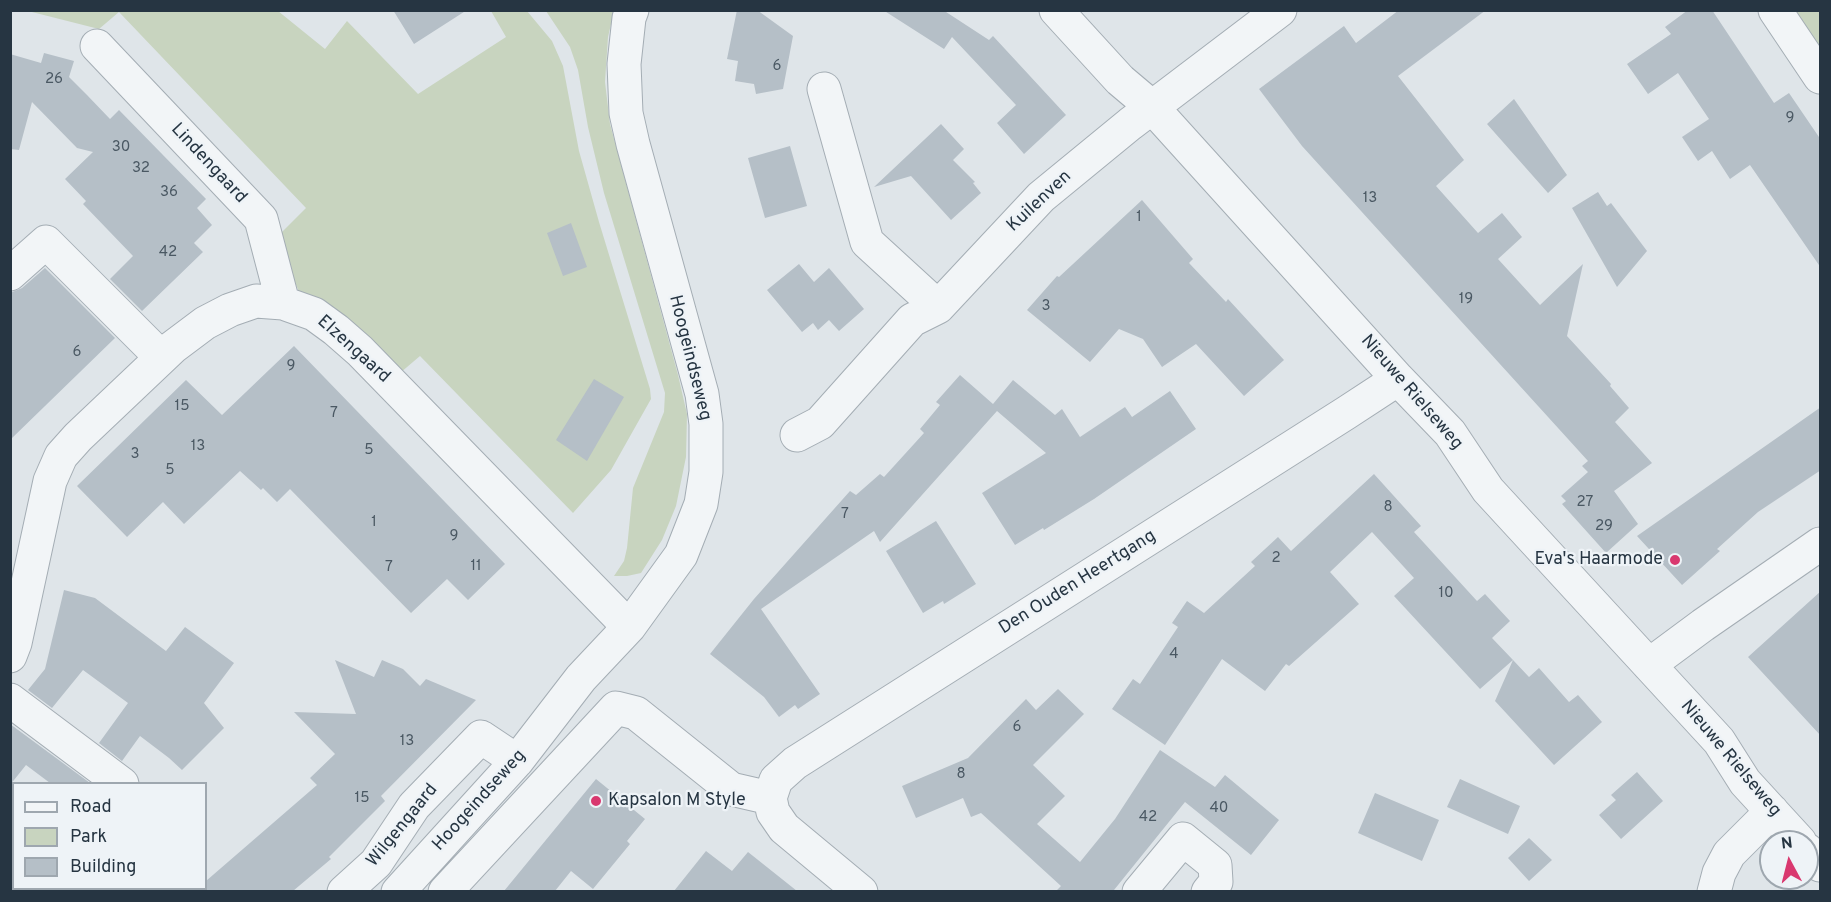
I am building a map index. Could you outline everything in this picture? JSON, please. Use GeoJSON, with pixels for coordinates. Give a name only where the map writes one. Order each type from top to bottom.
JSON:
{"type":"FeatureCollection","features":[{"type":"Feature","properties":{"kind":"street","name":"Hoogeindseweg"},"geometry":{"type":"LineString","coordinates":[[398,891],[517,761],[581,678],[629,627],[681,555],[701,504],[706,472],[706,424],[702,394],[626,113],[624,64],[632,10]]}},
{"type":"Feature","properties":{"kind":"street","name":"Nieuwe Rielseweg"},"geometry":{"type":"LineString","coordinates":[[1056,10],[1120,80],[1152,107],[1398,379],[1450,433],[1488,490],[1719,741],[1746,782],[1789,830]]}},
{"type":"Feature","properties":{"kind":"street","name":"Kuilenven"},"geometry":{"type":"LineString","coordinates":[[797,435],[820,423],[912,320],[938,308],[1041,197],[1152,107],[1280,10]]}},
{"type":"Feature","properties":{"kind":"street"},"geometry":{"type":"LineString","coordinates":[[1775,10],[1821,77]]}},
{"type":"Feature","properties":{"kind":"street","name":"Lindengaard"},"geometry":{"type":"LineString","coordinates":[[97,46],[261,219],[283,303]]}},
{"type":"Feature","properties":{"kind":"street"},"geometry":{"type":"LineString","coordinates":[[824,88],[867,242],[938,308]]}},
{"type":"Feature","properties":{"kind":"street"},"geometry":{"type":"LineString","coordinates":[[10,274],[46,242],[161,357]]}},
{"type":"Feature","properties":{"kind":"street","name":"Elzengaard"},"geometry":{"type":"LineString","coordinates":[[10,656],[15,644],[50,481],[61,456],[161,357],[205,323],[230,310],[256,301],[283,303],[315,314],[336,330],[360,351],[629,627]]}},
{"type":"Feature","properties":{"kind":"street","name":"Den Ouden Heertgang"},"geometry":{"type":"LineString","coordinates":[[770,798],[776,780],[795,764],[1398,379]]}},
{"type":"Feature","properties":{"kind":"street"},"geometry":{"type":"LineString","coordinates":[[1649,665],[1821,544]]}},
{"type":"Feature","properties":{"kind":"street"},"geometry":{"type":"LineString","coordinates":[[10,700],[121,782]]}},
{"type":"Feature","properties":{"kind":"street","name":"Hoogeindseweg"},"geometry":{"type":"LineString","coordinates":[[445,891],[616,708],[636,713],[731,789],[770,798]]}},
{"type":"Feature","properties":{"kind":"street","name":"Wilgengaard"},"geometry":{"type":"LineString","coordinates":[[344,891],[376,863],[414,806],[480,738],[517,761]]}},
{"type":"Feature","properties":{"kind":"street"},"geometry":{"type":"LineString","coordinates":[[770,798],[773,812],[784,828],[861,891]]}},
{"type":"Feature","properties":{"kind":"street"},"geometry":{"type":"LineString","coordinates":[[1714,891],[1719,873],[1730,854],[1772,811]]}},
{"type":"Feature","properties":{"kind":"street"},"geometry":{"type":"LineString","coordinates":[[1139,891],[1183,839],[1215,865],[1216,882],[1208,891]]}},
{"type":"Feature","properties":{"kind":"green space"},"geometry":{"type":"Polygon","coordinates":[[[28,11],[278,11],[325,49],[347,21],[418,94],[506,37],[491,11],[527,11],[552,41],[563,66],[579,151],[650,389],[651,399],[611,470],[573,513],[420,356],[400,373],[300,294],[276,238],[306,208],[119,12],[99,29],[28,11]]]}},
{"type":"Feature","properties":{"kind":"green space"},"geometry":{"type":"Polygon","coordinates":[[[546,11],[614,11],[608,37],[605,82],[610,124],[687,414],[686,457],[676,506],[662,540],[641,573],[627,576],[614,576],[624,561],[633,488],[664,412],[665,393],[604,193],[588,127],[578,70],[570,47],[546,11]]]}},
{"type":"Feature","properties":{"kind":"green space"},"geometry":{"type":"Polygon","coordinates":[[[1790,11],[1820,11],[1820,55],[1790,11]]]}},
{"type":"Feature","properties":{"kind":"building"},"geometry":{"type":"Polygon","coordinates":[[[393,10],[467,10],[414,44],[393,10]]]}},
{"type":"Feature","properties":{"kind":"building"},"geometry":{"type":"Polygon","coordinates":[[[737,10],[757,10],[793,36],[783,89],[756,94],[754,84],[735,81],[738,61],[727,59],[737,10]]]}},
{"type":"Feature","properties":{"kind":"building"},"geometry":{"type":"Polygon","coordinates":[[[883,10],[943,10],[989,40],[993,36],[1066,115],[1024,154],[997,123],[1016,105],[952,37],[944,49],[883,10]]]}},
{"type":"Feature","properties":{"kind":"building"},"geometry":{"type":"Polygon","coordinates":[[[1399,10],[1486,10],[1398,76],[1464,160],[1436,186],[1478,233],[1502,213],[1522,237],[1498,259],[1540,305],[1583,264],[1567,336],[1611,384],[1610,386],[1629,408],[1615,422],[1652,463],[1614,491],[1638,524],[1606,553],[1562,504],[1566,501],[1561,496],[1588,472],[1582,466],[1588,461],[1302,146],[1259,89],[1344,26],[1356,43],[1399,10]]]}},
{"type":"Feature","properties":{"kind":"building"},"geometry":{"type":"Polygon","coordinates":[[[1688,10],[1712,10],[1774,103],[1789,93],[1821,140],[1821,268],[1750,165],[1730,179],[1712,151],[1698,161],[1682,137],[1709,119],[1678,73],[1648,94],[1627,64],[1671,34],[1665,27],[1688,10]]]}},
{"type":"Feature","properties":{"kind":"building"},"geometry":{"type":"Polygon","coordinates":[[[44,53],[74,61],[69,77],[110,119],[119,110],[206,199],[197,208],[212,225],[194,243],[203,252],[142,311],[110,279],[133,256],[83,204],[86,201],[65,179],[93,152],[77,148],[32,102],[19,150],[10,149],[10,54],[41,63],[44,53]]]}},
{"type":"Feature","properties":{"kind":"building"},"geometry":{"type":"Polygon","coordinates":[[[1514,99],[1567,175],[1548,193],[1487,124],[1514,99]]]}},
{"type":"Feature","properties":{"kind":"building"},"geometry":{"type":"Polygon","coordinates":[[[941,124],[964,149],[953,160],[975,182],[973,183],[981,193],[951,220],[911,176],[874,187],[941,124]]]}},
{"type":"Feature","properties":{"kind":"building"},"geometry":{"type":"Polygon","coordinates":[[[790,146],[807,206],[765,218],[748,158],[790,146]]]}},
{"type":"Feature","properties":{"kind":"building"},"geometry":{"type":"Polygon","coordinates":[[[1598,192],[1607,206],[1611,203],[1647,251],[1617,287],[1572,208],[1598,192]]]}},
{"type":"Feature","properties":{"kind":"building"},"geometry":{"type":"Polygon","coordinates":[[[1142,200],[1193,259],[1189,263],[1226,302],[1228,299],[1284,360],[1244,396],[1196,344],[1162,367],[1143,339],[1119,329],[1090,362],[1027,310],[1057,276],[1059,277],[1142,200]]]}},
{"type":"Feature","properties":{"kind":"building"},"geometry":{"type":"Polygon","coordinates":[[[571,223],[587,267],[563,276],[547,233],[571,223]]]}},
{"type":"Feature","properties":{"kind":"building"},"geometry":{"type":"Polygon","coordinates":[[[799,264],[814,282],[829,268],[864,309],[839,331],[829,320],[818,330],[813,323],[802,332],[767,290],[799,264]]]}},
{"type":"Feature","properties":{"kind":"building"},"geometry":{"type":"Polygon","coordinates":[[[45,268],[115,338],[10,440],[10,293],[22,288],[45,268]]]}},
{"type":"Feature","properties":{"kind":"building"},"geometry":{"type":"Polygon","coordinates":[[[294,346],[505,564],[468,600],[447,579],[411,613],[290,489],[277,502],[240,471],[184,524],[163,502],[127,537],[77,486],[186,380],[222,415],[294,346]]]}},
{"type":"Feature","properties":{"kind":"building"},"geometry":{"type":"Polygon","coordinates":[[[960,375],[993,404],[1013,380],[1055,415],[1062,409],[1080,437],[1125,407],[1132,417],[1170,391],[1196,429],[1094,499],[1015,545],[982,493],[1046,453],[997,411],[880,542],[874,531],[761,609],[820,694],[798,709],[795,705],[779,717],[764,697],[710,654],[754,599],[850,491],[856,495],[880,474],[884,477],[924,433],[920,429],[940,405],[936,402],[960,375]]]}},
{"type":"Feature","properties":{"kind":"building"},"geometry":{"type":"Polygon","coordinates":[[[594,379],[624,397],[587,461],[556,440],[594,379]]]}},
{"type":"Feature","properties":{"kind":"building"},"geometry":{"type":"Polygon","coordinates":[[[1821,407],[1821,470],[1758,512],[1717,549],[1720,551],[1682,585],[1637,536],[1821,407]]]}},
{"type":"Feature","properties":{"kind":"building"},"geometry":{"type":"Polygon","coordinates":[[[1374,474],[1421,526],[1414,532],[1477,601],[1485,594],[1510,621],[1492,638],[1513,660],[1480,689],[1394,596],[1414,578],[1372,532],[1330,572],[1359,604],[1289,666],[1286,664],[1265,691],[1222,659],[1165,745],[1112,709],[1133,679],[1140,684],[1178,627],[1172,623],[1187,601],[1204,613],[1255,566],[1251,562],[1278,537],[1291,551],[1374,474]]]}},
{"type":"Feature","properties":{"kind":"building"},"geometry":{"type":"Polygon","coordinates":[[[936,521],[976,584],[944,604],[943,601],[923,613],[886,551],[936,521]]]}},
{"type":"Feature","properties":{"kind":"building"},"geometry":{"type":"Polygon","coordinates":[[[64,590],[95,598],[166,651],[185,627],[234,663],[204,703],[224,728],[182,770],[140,736],[122,761],[99,743],[128,703],[83,670],[52,708],[28,690],[45,669],[64,590]]]}},
{"type":"Feature","properties":{"kind":"building"},"geometry":{"type":"Polygon","coordinates":[[[1821,591],[1821,736],[1748,657],[1821,591]]]}},
{"type":"Feature","properties":{"kind":"building"},"geometry":{"type":"Polygon","coordinates":[[[335,660],[374,677],[382,660],[403,669],[420,686],[426,679],[476,700],[381,796],[385,801],[329,857],[331,859],[293,891],[194,891],[207,890],[207,880],[317,785],[310,778],[335,754],[294,712],[356,714],[335,660]]]}},
{"type":"Feature","properties":{"kind":"building"},"geometry":{"type":"Polygon","coordinates":[[[1513,660],[1529,677],[1539,668],[1569,702],[1578,695],[1602,722],[1554,765],[1495,701],[1513,660]]]}},
{"type":"Feature","properties":{"kind":"building"},"geometry":{"type":"Polygon","coordinates":[[[1058,689],[1084,714],[1033,765],[1065,796],[1037,824],[1080,862],[1115,819],[1160,750],[1215,787],[1225,775],[1279,820],[1251,855],[1185,802],[1115,891],[1056,891],[1061,886],[981,813],[971,817],[963,798],[916,818],[902,786],[968,758],[1026,699],[1036,710],[1058,689]]]}},
{"type":"Feature","properties":{"kind":"building"},"geometry":{"type":"Polygon","coordinates":[[[10,724],[89,782],[49,782],[26,765],[10,785],[10,724]]]}},
{"type":"Feature","properties":{"kind":"building"},"geometry":{"type":"Polygon","coordinates":[[[1637,772],[1663,801],[1621,839],[1599,815],[1616,800],[1611,795],[1637,772]]]}},
{"type":"Feature","properties":{"kind":"building"},"geometry":{"type":"Polygon","coordinates":[[[596,779],[645,819],[627,841],[630,844],[593,889],[571,871],[555,891],[504,891],[596,779]]]}},
{"type":"Feature","properties":{"kind":"building"},"geometry":{"type":"Polygon","coordinates":[[[1460,779],[1520,806],[1508,834],[1447,807],[1460,779]]]}},
{"type":"Feature","properties":{"kind":"building"},"geometry":{"type":"Polygon","coordinates":[[[1375,793],[1439,820],[1422,861],[1358,833],[1375,793]]]}},
{"type":"Feature","properties":{"kind":"building"},"geometry":{"type":"Polygon","coordinates":[[[1529,838],[1552,860],[1529,881],[1508,858],[1529,838]]]}},
{"type":"Feature","properties":{"kind":"building"},"geometry":{"type":"Polygon","coordinates":[[[706,851],[732,871],[748,852],[797,891],[674,891],[706,851]]]}},
{"type":"Feature","properties":{"kind":"place","name":"Eva's Haarmode"},"geometry":{"type":"Point","coordinates":[1675,560]}},
{"type":"Feature","properties":{"kind":"place","name":"Kapsalon M Style"},"geometry":{"type":"Point","coordinates":[596,801]}}]}
